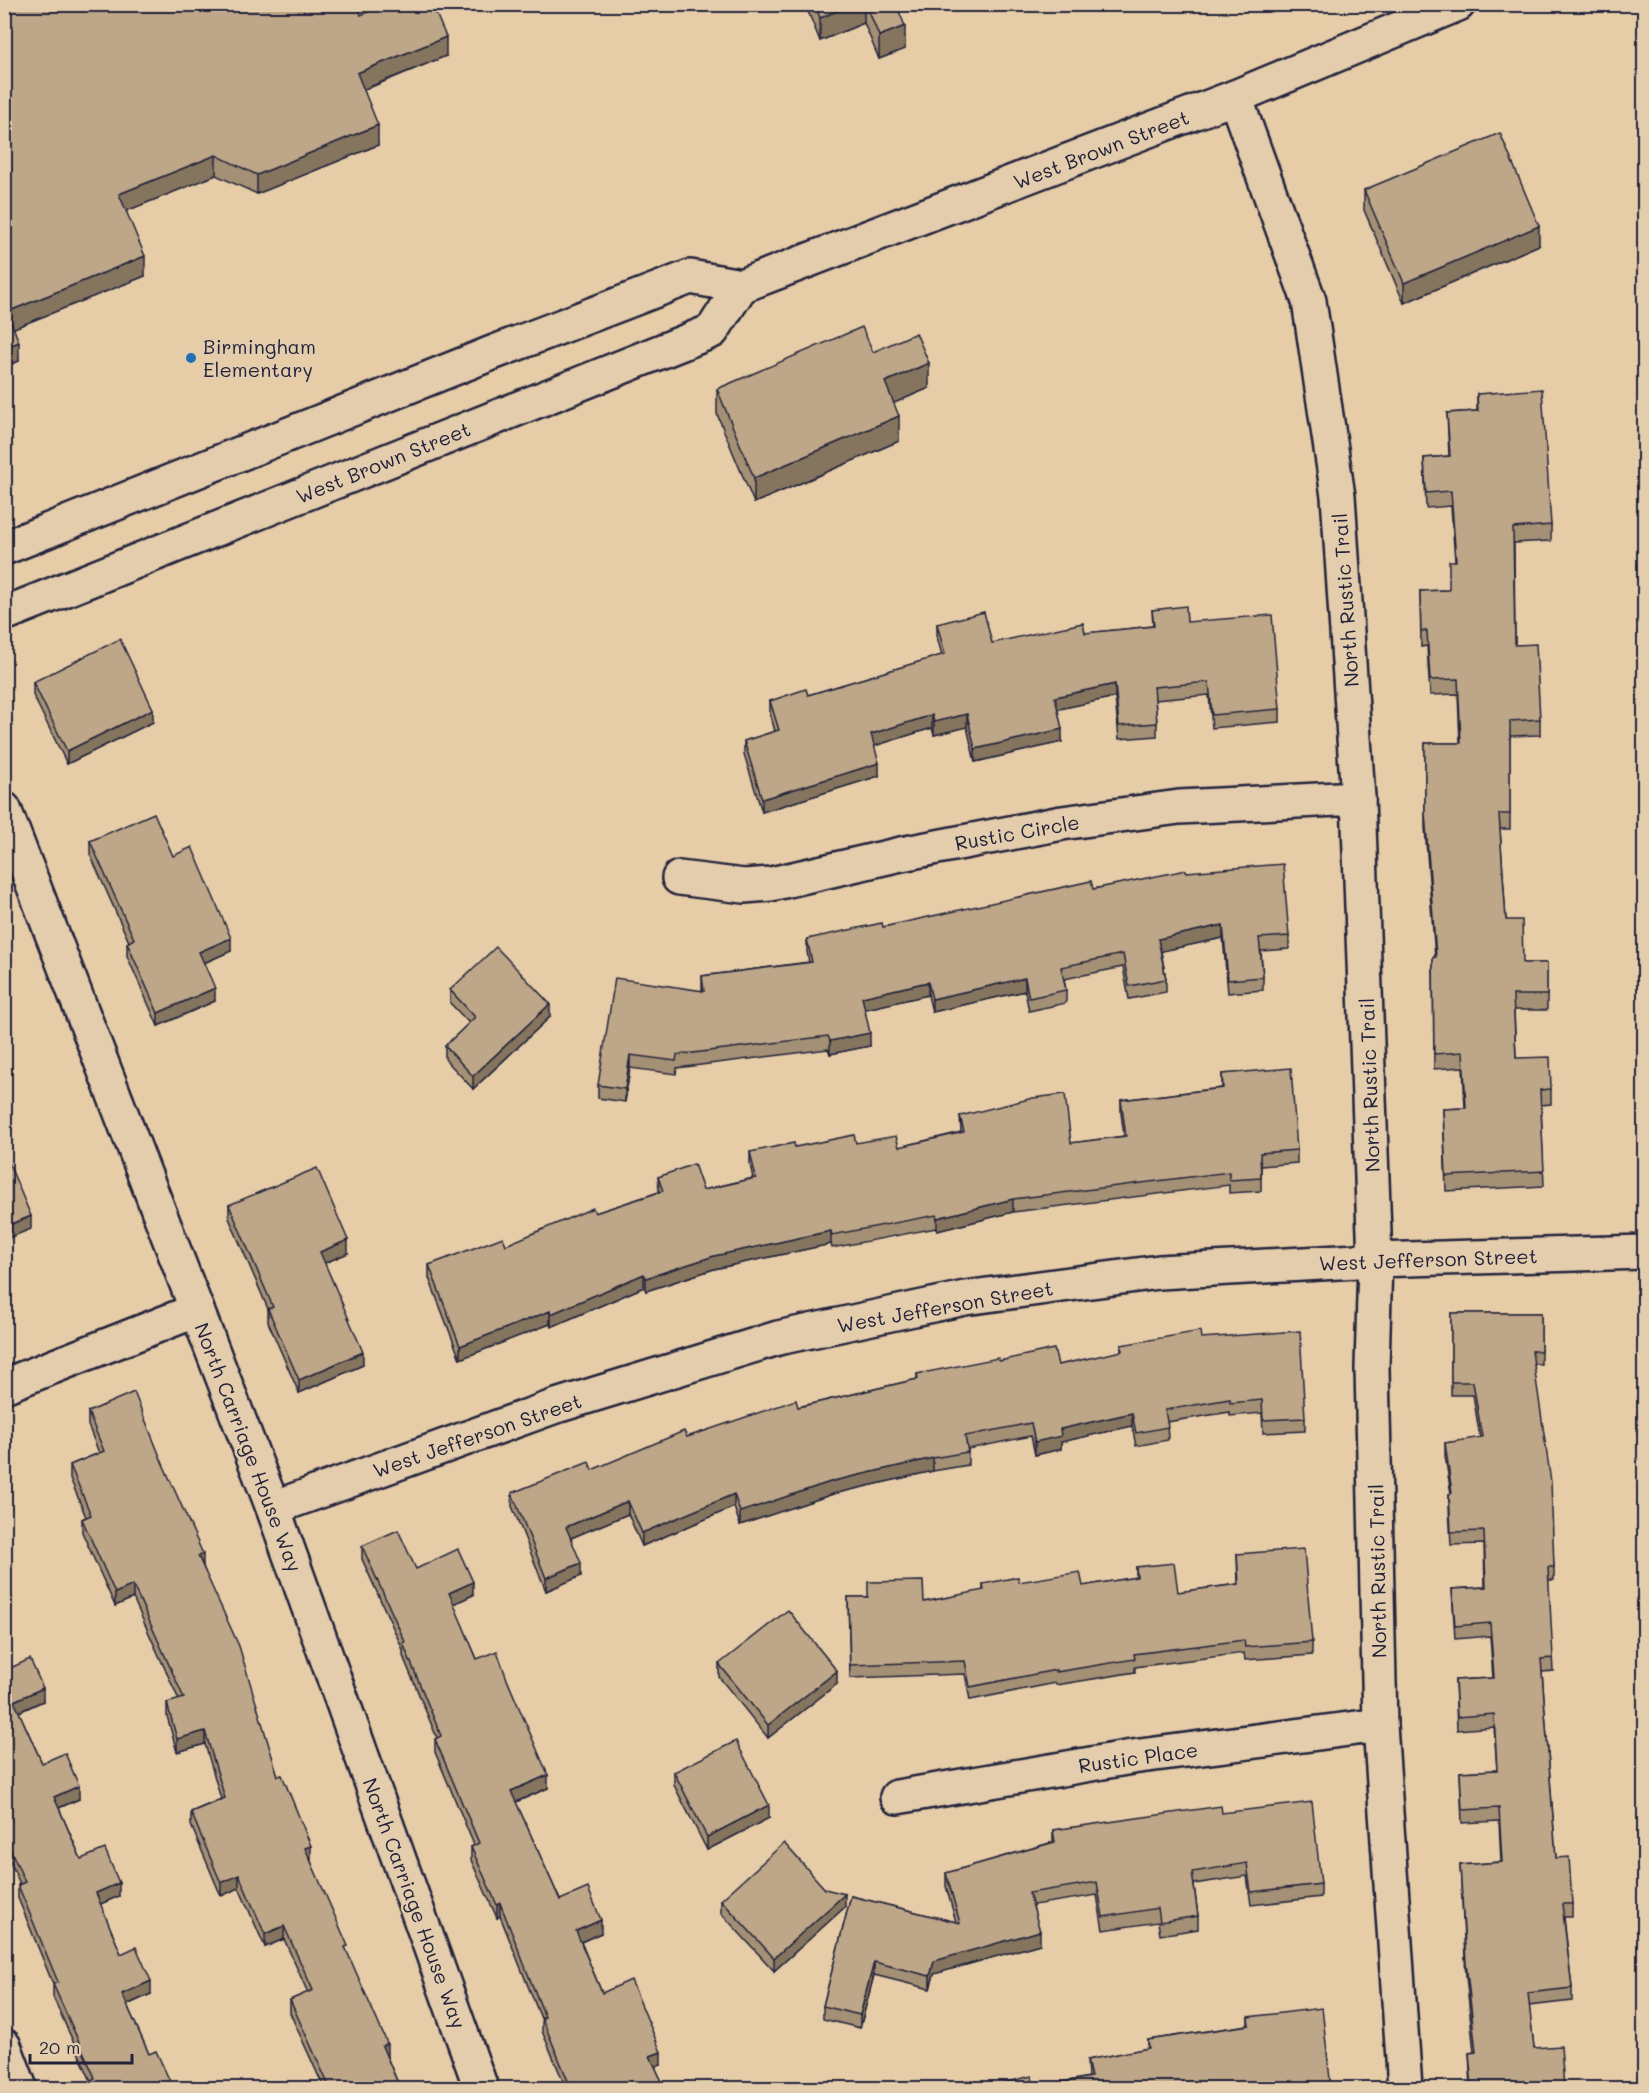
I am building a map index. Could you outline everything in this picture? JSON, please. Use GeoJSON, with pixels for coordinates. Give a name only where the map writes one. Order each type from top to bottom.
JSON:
{"type":"FeatureCollection","features":[{"type":"Feature","properties":{"kind":"street","name":"West Brown Street"},"geometry":{"type":"LineString","coordinates":[[4,614],[712,331],[741,286],[1235,97],[1458,4]]}},
{"type":"Feature","properties":{"kind":"street","name":"North Rustic Trail"},"geometry":{"type":"LineString","coordinates":[[1235,97],[1309,301],[1338,496],[1358,798],[1375,1260],[1372,1368],[1380,1725],[1405,2088]]}},
{"type":"Feature","properties":{"kind":"street"},"geometry":{"type":"LineString","coordinates":[[4,548],[492,353],[690,277],[741,286]]}},
{"type":"Feature","properties":{"kind":"street","name":"Rustic Circle"},"geometry":{"type":"LineString","coordinates":[[679,878],[744,886],[771,884],[901,854],[1062,823],[1179,807],[1358,798]]}},
{"type":"Feature","properties":{"kind":"street","name":"North Carriage House Way"},"geometry":{"type":"LineString","coordinates":[[4,809],[273,1508],[481,2088]]}},
{"type":"Feature","properties":{"kind":"street","name":"West Jefferson Street"},"geometry":{"type":"LineString","coordinates":[[273,1508],[554,1407],[778,1338],[965,1298],[1159,1272],[1375,1260],[1644,1252]]}},
{"type":"Feature","properties":{"kind":"street"},"geometry":{"type":"LineString","coordinates":[[4,1386],[197,1310]]}},
{"type":"Feature","properties":{"kind":"street","name":"Rustic Place"},"geometry":{"type":"LineString","coordinates":[[897,1797],[1132,1757],[1380,1725]]}},
{"type":"Feature","properties":{"kind":"street"},"geometry":{"type":"LineString","coordinates":[[4,2046],[20,2088]]}},
{"type":"Feature","properties":{"kind":"building"},"geometry":{"type":"Polygon","coordinates":[[[4,4],[357,4],[361,15],[386,4],[432,4],[446,37],[357,73],[378,125],[257,175],[216,155],[119,194],[145,256],[7,312],[19,342],[4,348],[4,4]]]}},
{"type":"Feature","properties":{"kind":"building"},"geometry":{"type":"Polygon","coordinates":[[[815,4],[853,4],[820,18],[815,4]]]}},
{"type":"Feature","properties":{"kind":"building"},"geometry":{"type":"Polygon","coordinates":[[[866,4],[896,4],[905,26],[879,36],[866,4]]]}},
{"type":"Feature","properties":{"kind":"building"},"geometry":{"type":"Polygon","coordinates":[[[1500,133],[1539,226],[1404,283],[1364,190],[1500,133]]]}},
{"type":"Feature","properties":{"kind":"building"},"geometry":{"type":"Polygon","coordinates":[[[862,327],[873,352],[916,333],[929,363],[885,382],[899,416],[754,478],[717,389],[862,327]]]}},
{"type":"Feature","properties":{"kind":"building"},"geometry":{"type":"Polygon","coordinates":[[[1542,389],[1551,525],[1513,528],[1515,645],[1536,644],[1540,719],[1510,721],[1510,814],[1499,814],[1506,920],[1522,920],[1523,963],[1547,963],[1547,995],[1513,995],[1516,1058],[1550,1057],[1551,1089],[1540,1090],[1544,1171],[1446,1176],[1443,1109],[1466,1108],[1463,1052],[1434,1054],[1433,957],[1436,957],[1425,813],[1425,743],[1461,743],[1458,679],[1430,680],[1427,631],[1421,631],[1420,591],[1449,590],[1449,561],[1456,561],[1451,491],[1426,493],[1424,458],[1450,456],[1447,413],[1478,411],[1477,394],[1542,389]]]}},
{"type":"Feature","properties":{"kind":"building"},"geometry":{"type":"Polygon","coordinates":[[[1186,606],[1187,622],[1272,615],[1280,709],[1212,715],[1209,682],[1154,687],[1157,723],[1119,726],[1115,684],[1055,697],[1062,729],[975,749],[967,714],[934,722],[932,715],[871,734],[879,763],[762,799],[744,741],[779,730],[770,701],[806,689],[808,695],[945,654],[937,624],[984,612],[992,643],[1083,623],[1085,633],[1154,626],[1152,610],[1186,606]]]}},
{"type":"Feature","properties":{"kind":"building"},"geometry":{"type":"Polygon","coordinates":[[[120,639],[153,709],[67,751],[33,682],[120,639]]]}},
{"type":"Feature","properties":{"kind":"building"},"geometry":{"type":"Polygon","coordinates":[[[154,813],[173,856],[192,847],[231,938],[199,952],[215,988],[158,1013],[127,943],[134,939],[90,841],[154,813]]]}},
{"type":"Feature","properties":{"kind":"building"},"geometry":{"type":"Polygon","coordinates":[[[1283,864],[1289,936],[1259,938],[1263,977],[1228,980],[1223,925],[1158,939],[1166,979],[1129,986],[1123,954],[1061,967],[1066,990],[1029,998],[1025,978],[932,999],[928,982],[862,997],[870,1033],[830,1041],[828,1036],[677,1055],[676,1061],[630,1055],[625,1089],[598,1085],[615,978],[704,991],[702,976],[812,962],[807,939],[882,923],[883,927],[1091,881],[1093,889],[1186,870],[1187,872],[1283,864]]]}},
{"type":"Feature","properties":{"kind":"building"},"geometry":{"type":"Polygon","coordinates":[[[496,947],[550,1004],[473,1076],[445,1046],[475,1017],[450,990],[496,947]]]}},
{"type":"Feature","properties":{"kind":"building"},"geometry":{"type":"Polygon","coordinates":[[[1291,1068],[1297,1150],[1260,1153],[1261,1178],[1229,1180],[1229,1172],[1013,1199],[937,1218],[936,1215],[832,1235],[831,1231],[714,1256],[646,1278],[644,1274],[551,1314],[550,1311],[460,1346],[429,1265],[503,1237],[506,1245],[593,1208],[595,1213],[663,1191],[658,1177],[694,1164],[703,1190],[756,1178],[750,1152],[794,1143],[795,1147],[854,1135],[856,1143],[896,1136],[899,1147],[964,1132],[960,1116],[1033,1098],[1065,1094],[1071,1143],[1126,1136],[1121,1100],[1223,1088],[1222,1074],[1291,1068]]]}},
{"type":"Feature","properties":{"kind":"building"},"geometry":{"type":"Polygon","coordinates":[[[7,1159],[31,1216],[4,1227],[4,1160],[7,1159]]]}},
{"type":"Feature","properties":{"kind":"building"},"geometry":{"type":"Polygon","coordinates":[[[317,1168],[348,1240],[320,1252],[363,1352],[299,1380],[268,1309],[273,1307],[229,1205],[317,1168]]]}},
{"type":"Feature","properties":{"kind":"building"},"geometry":{"type":"Polygon","coordinates":[[[1451,1313],[1541,1313],[1541,1351],[1532,1351],[1551,1482],[1554,1567],[1548,1567],[1553,1658],[1541,1659],[1556,1858],[1569,1857],[1572,1904],[1562,1904],[1572,1988],[1528,1993],[1534,2048],[1561,2046],[1564,2088],[1472,2088],[1469,2053],[1476,2052],[1466,1963],[1460,1865],[1502,1862],[1499,1808],[1462,1810],[1460,1772],[1497,1770],[1494,1714],[1457,1717],[1455,1680],[1494,1678],[1490,1623],[1455,1626],[1452,1589],[1486,1587],[1484,1531],[1451,1532],[1449,1494],[1452,1493],[1445,1443],[1482,1437],[1473,1382],[1451,1382],[1451,1313]]]}},
{"type":"Feature","properties":{"kind":"building"},"geometry":{"type":"Polygon","coordinates":[[[1200,1331],[1201,1338],[1300,1331],[1305,1418],[1263,1420],[1262,1400],[1230,1403],[1230,1399],[1165,1410],[1168,1427],[1136,1433],[1132,1413],[1060,1429],[1061,1436],[1035,1442],[1031,1423],[965,1436],[968,1452],[833,1481],[740,1512],[734,1494],[642,1533],[628,1501],[566,1527],[581,1563],[546,1578],[512,1493],[589,1462],[592,1470],[684,1431],[687,1437],[796,1400],[798,1407],[918,1379],[917,1374],[998,1358],[999,1361],[1054,1349],[1058,1365],[1122,1351],[1121,1345],[1200,1331]]]}},
{"type":"Feature","properties":{"kind":"building"},"geometry":{"type":"Polygon","coordinates":[[[134,1392],[203,1554],[198,1556],[239,1646],[278,1776],[282,1775],[311,1846],[305,1848],[387,2043],[382,2046],[400,2088],[330,2088],[290,2000],[313,1990],[284,1926],[265,1934],[239,1875],[221,1883],[191,1812],[225,1798],[205,1731],[177,1739],[167,1703],[184,1698],[133,1585],[115,1593],[82,1519],[91,1515],[70,1465],[104,1451],[88,1412],[134,1392]]]}},
{"type":"Feature","properties":{"kind":"building"},"geometry":{"type":"Polygon","coordinates":[[[398,1530],[416,1569],[458,1549],[473,1582],[449,1593],[477,1659],[497,1651],[548,1775],[511,1791],[560,1900],[588,1888],[601,1920],[576,1931],[602,1993],[631,1980],[661,2052],[650,2056],[665,2088],[571,2088],[542,2018],[545,2017],[500,1903],[497,1905],[471,1847],[479,1843],[435,1739],[441,1736],[403,1643],[405,1642],[362,1546],[398,1530]]]}},
{"type":"Feature","properties":{"kind":"building"},"geometry":{"type":"Polygon","coordinates":[[[1304,1549],[1312,1642],[1245,1647],[1244,1640],[1134,1654],[1135,1659],[1056,1672],[1056,1670],[970,1687],[965,1661],[850,1665],[848,1597],[868,1597],[868,1582],[923,1581],[924,1602],[984,1590],[983,1584],[1018,1577],[1019,1582],[1080,1572],[1083,1586],[1137,1577],[1136,1567],[1174,1563],[1178,1592],[1239,1584],[1237,1554],[1304,1549]]]}},
{"type":"Feature","properties":{"kind":"building"},"geometry":{"type":"Polygon","coordinates":[[[4,1583],[9,1595],[4,1597],[4,1583]]]}},
{"type":"Feature","properties":{"kind":"building"},"geometry":{"type":"Polygon","coordinates":[[[788,1610],[837,1671],[768,1725],[719,1664],[788,1610]]]}},
{"type":"Feature","properties":{"kind":"building"},"geometry":{"type":"Polygon","coordinates":[[[30,1659],[43,1688],[14,1701],[42,1763],[65,1753],[79,1786],[54,1797],[81,1859],[105,1849],[119,1883],[96,1893],[121,1954],[136,1947],[151,1981],[122,1994],[149,2054],[156,2051],[173,2088],[95,2088],[91,2080],[95,2078],[53,1984],[58,1982],[18,1885],[25,1882],[4,1835],[4,1667],[6,1670],[30,1659]]]}},
{"type":"Feature","properties":{"kind":"building"},"geometry":{"type":"Polygon","coordinates":[[[736,1741],[769,1805],[707,1837],[674,1772],[736,1741]]]}},
{"type":"Feature","properties":{"kind":"building"},"geometry":{"type":"Polygon","coordinates":[[[1312,1802],[1321,1884],[1251,1892],[1247,1863],[1192,1872],[1198,1916],[1160,1922],[1158,1908],[1103,1917],[1097,1882],[1029,1893],[1040,1931],[934,1961],[930,1976],[874,1962],[860,2015],[823,2006],[851,1896],[960,1923],[946,1873],[1055,1842],[1053,1830],[1221,1806],[1222,1813],[1312,1802]]]}},
{"type":"Feature","properties":{"kind":"building"},"geometry":{"type":"Polygon","coordinates":[[[784,1843],[825,1889],[845,1894],[774,1958],[721,1900],[784,1843]]]}},
{"type":"Feature","properties":{"kind":"building"},"geometry":{"type":"Polygon","coordinates":[[[1322,2008],[1331,2088],[1034,2088],[1091,2077],[1087,2060],[1149,2048],[1148,2040],[1249,2025],[1248,2017],[1322,2008]]]}},
{"type":"Feature","properties":{"kind":"building"},"geometry":{"type":"Polygon","coordinates":[[[1032,2076],[1034,2088],[982,2088],[1032,2076]]]}},
{"type":"Feature","properties":{"kind":"place","name":"Birmingham Elementary"},"geometry":{"type":"Point","coordinates":[191,358]}}]}
